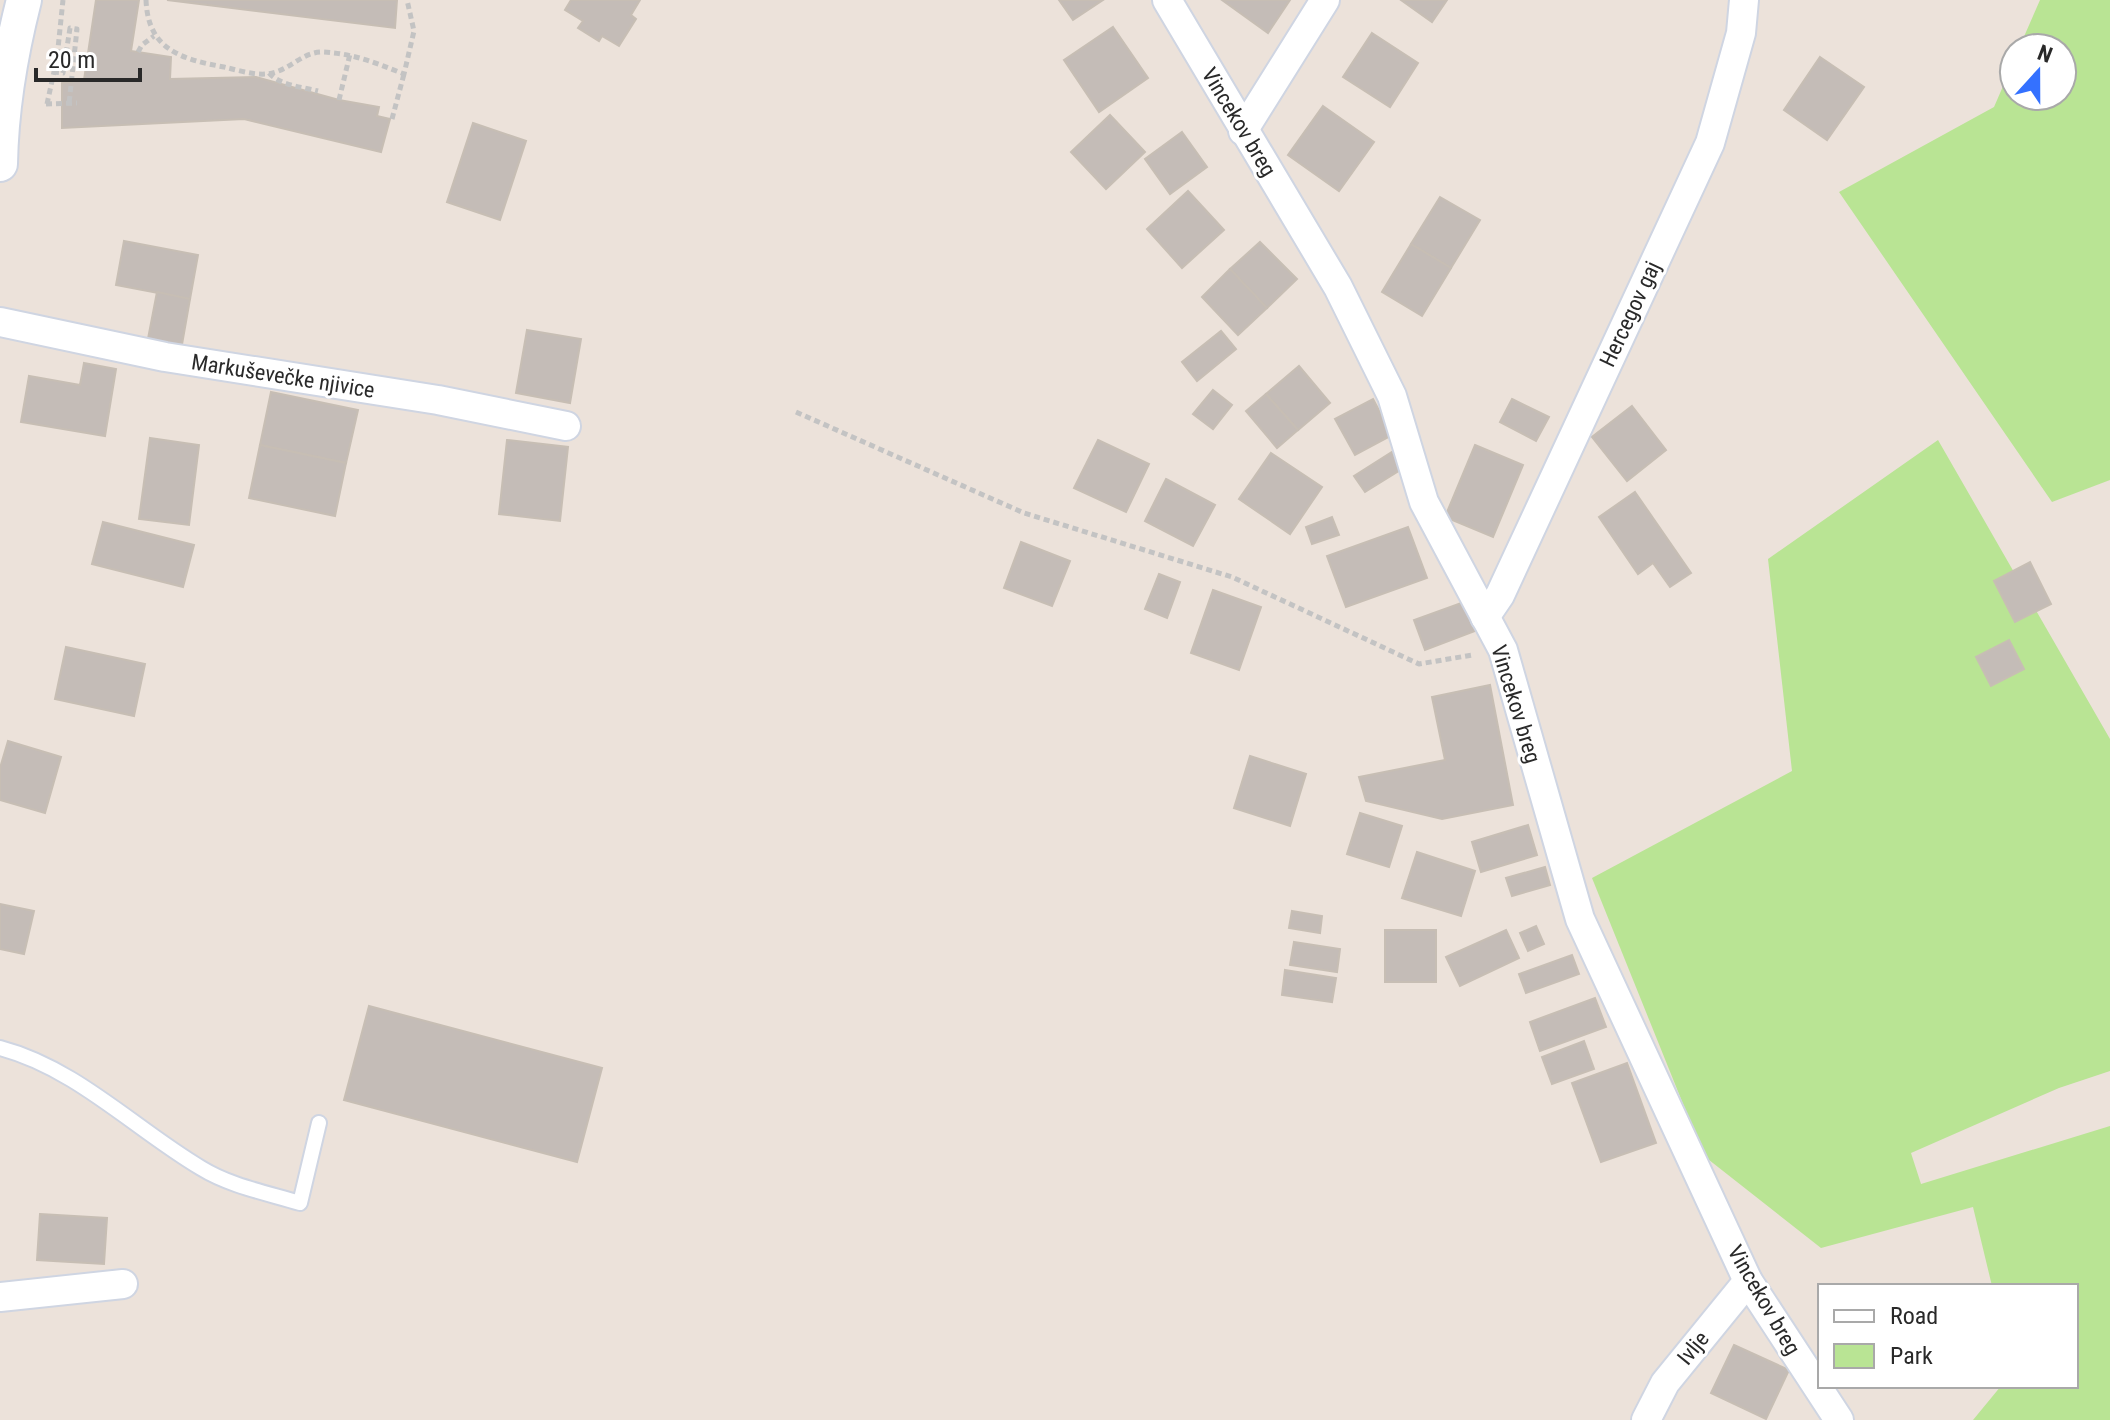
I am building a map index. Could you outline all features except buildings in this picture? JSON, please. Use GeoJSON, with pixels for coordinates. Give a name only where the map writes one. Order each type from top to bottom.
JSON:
{"type":"FeatureCollection","features":[{"type":"Feature","properties":{"kind":"street"},"geometry":{"type":"LineString","coordinates":[[0,164],[1,116],[11,51],[24,0]]}},
{"type":"Feature","properties":{"kind":"street","name":"Vincekov breg"},"geometry":{"type":"LineString","coordinates":[[1167,0],[1345,301],[1392,396],[1424,502],[1503,650],[1580,919],[1748,1281],[1818,1388]]}},
{"type":"Feature","properties":{"kind":"street"},"geometry":{"type":"LineString","coordinates":[[1243,131],[1325,0]]}},
{"type":"Feature","properties":{"kind":"street","name":"Hercegov gaj"},"geometry":{"type":"LineString","coordinates":[[1485,617],[1500,595],[1710,143],[1741,33],[1744,0]]}},
{"type":"Feature","properties":{"kind":"street","name":"Markuševečke njivice"},"geometry":{"type":"LineString","coordinates":[[0,322],[165,357],[438,400],[566,426]]}},
{"type":"Feature","properties":{"kind":"street","name":"Ivlje"},"geometry":{"type":"LineString","coordinates":[[1646,1420],[1665,1383],[1748,1281]]}},
{"type":"Feature","properties":{"kind":"street"},"geometry":{"type":"LineString","coordinates":[[0,1297],[123,1284]]}},
{"type":"Feature","properties":{"kind":"street","name":"Vincekov breg"},"geometry":{"type":"LineString","coordinates":[[1818,1388],[1839,1420]]}},
{"type":"Feature","properties":{"kind":"lane"},"geometry":{"type":"LineString","coordinates":[[0,1048],[61,1074],[203,1170],[244,1187],[300,1203],[319,1123]]}},
{"type":"Feature","properties":{"kind":"path"},"geometry":{"type":"LineString","coordinates":[[63,0],[50,104],[77,103]]}},
{"type":"Feature","properties":{"kind":"path"},"geometry":{"type":"LineString","coordinates":[[146,0],[146,19],[154,36],[187,60],[240,74],[269,73],[287,69],[303,57],[318,52],[350,54],[404,74]]}},
{"type":"Feature","properties":{"kind":"path"},"geometry":{"type":"LineString","coordinates":[[392,119],[414,31],[407,0]]}},
{"type":"Feature","properties":{"kind":"path"},"geometry":{"type":"LineString","coordinates":[[53,72],[63,73],[70,28],[77,29],[69,104]]}},
{"type":"Feature","properties":{"kind":"path"},"geometry":{"type":"LineString","coordinates":[[138,52],[154,36]]}},
{"type":"Feature","properties":{"kind":"path"},"geometry":{"type":"LineString","coordinates":[[339,100],[350,54]]}},
{"type":"Feature","properties":{"kind":"path"},"geometry":{"type":"LineString","coordinates":[[269,73],[279,81],[318,91]]}},
{"type":"Feature","properties":{"kind":"path"},"geometry":{"type":"LineString","coordinates":[[796,412],[1024,513],[1232,577],[1419,664],[1503,650]]}},
{"type":"Feature","properties":{"kind":"green space"},"geometry":{"type":"Polygon","coordinates":[[[2040,0],[2110,0],[2110,480],[2052,502],[1839,192],[1994,107],[1998,98],[1998,112],[2078,112],[2078,32],[2026,32],[2040,0]]]}},
{"type":"Feature","properties":{"kind":"green space"},"geometry":{"type":"Polygon","coordinates":[[[1938,440],[2110,739],[2110,1071],[2059,1088],[1911,1153],[1921,1184],[2110,1126],[2110,1420],[1973,1420],[1999,1388],[2078,1388],[2078,1284],[1992,1284],[1973,1207],[1821,1248],[1704,1156],[1592,878],[1792,771],[1768,559],[1938,440]]]}}]}
